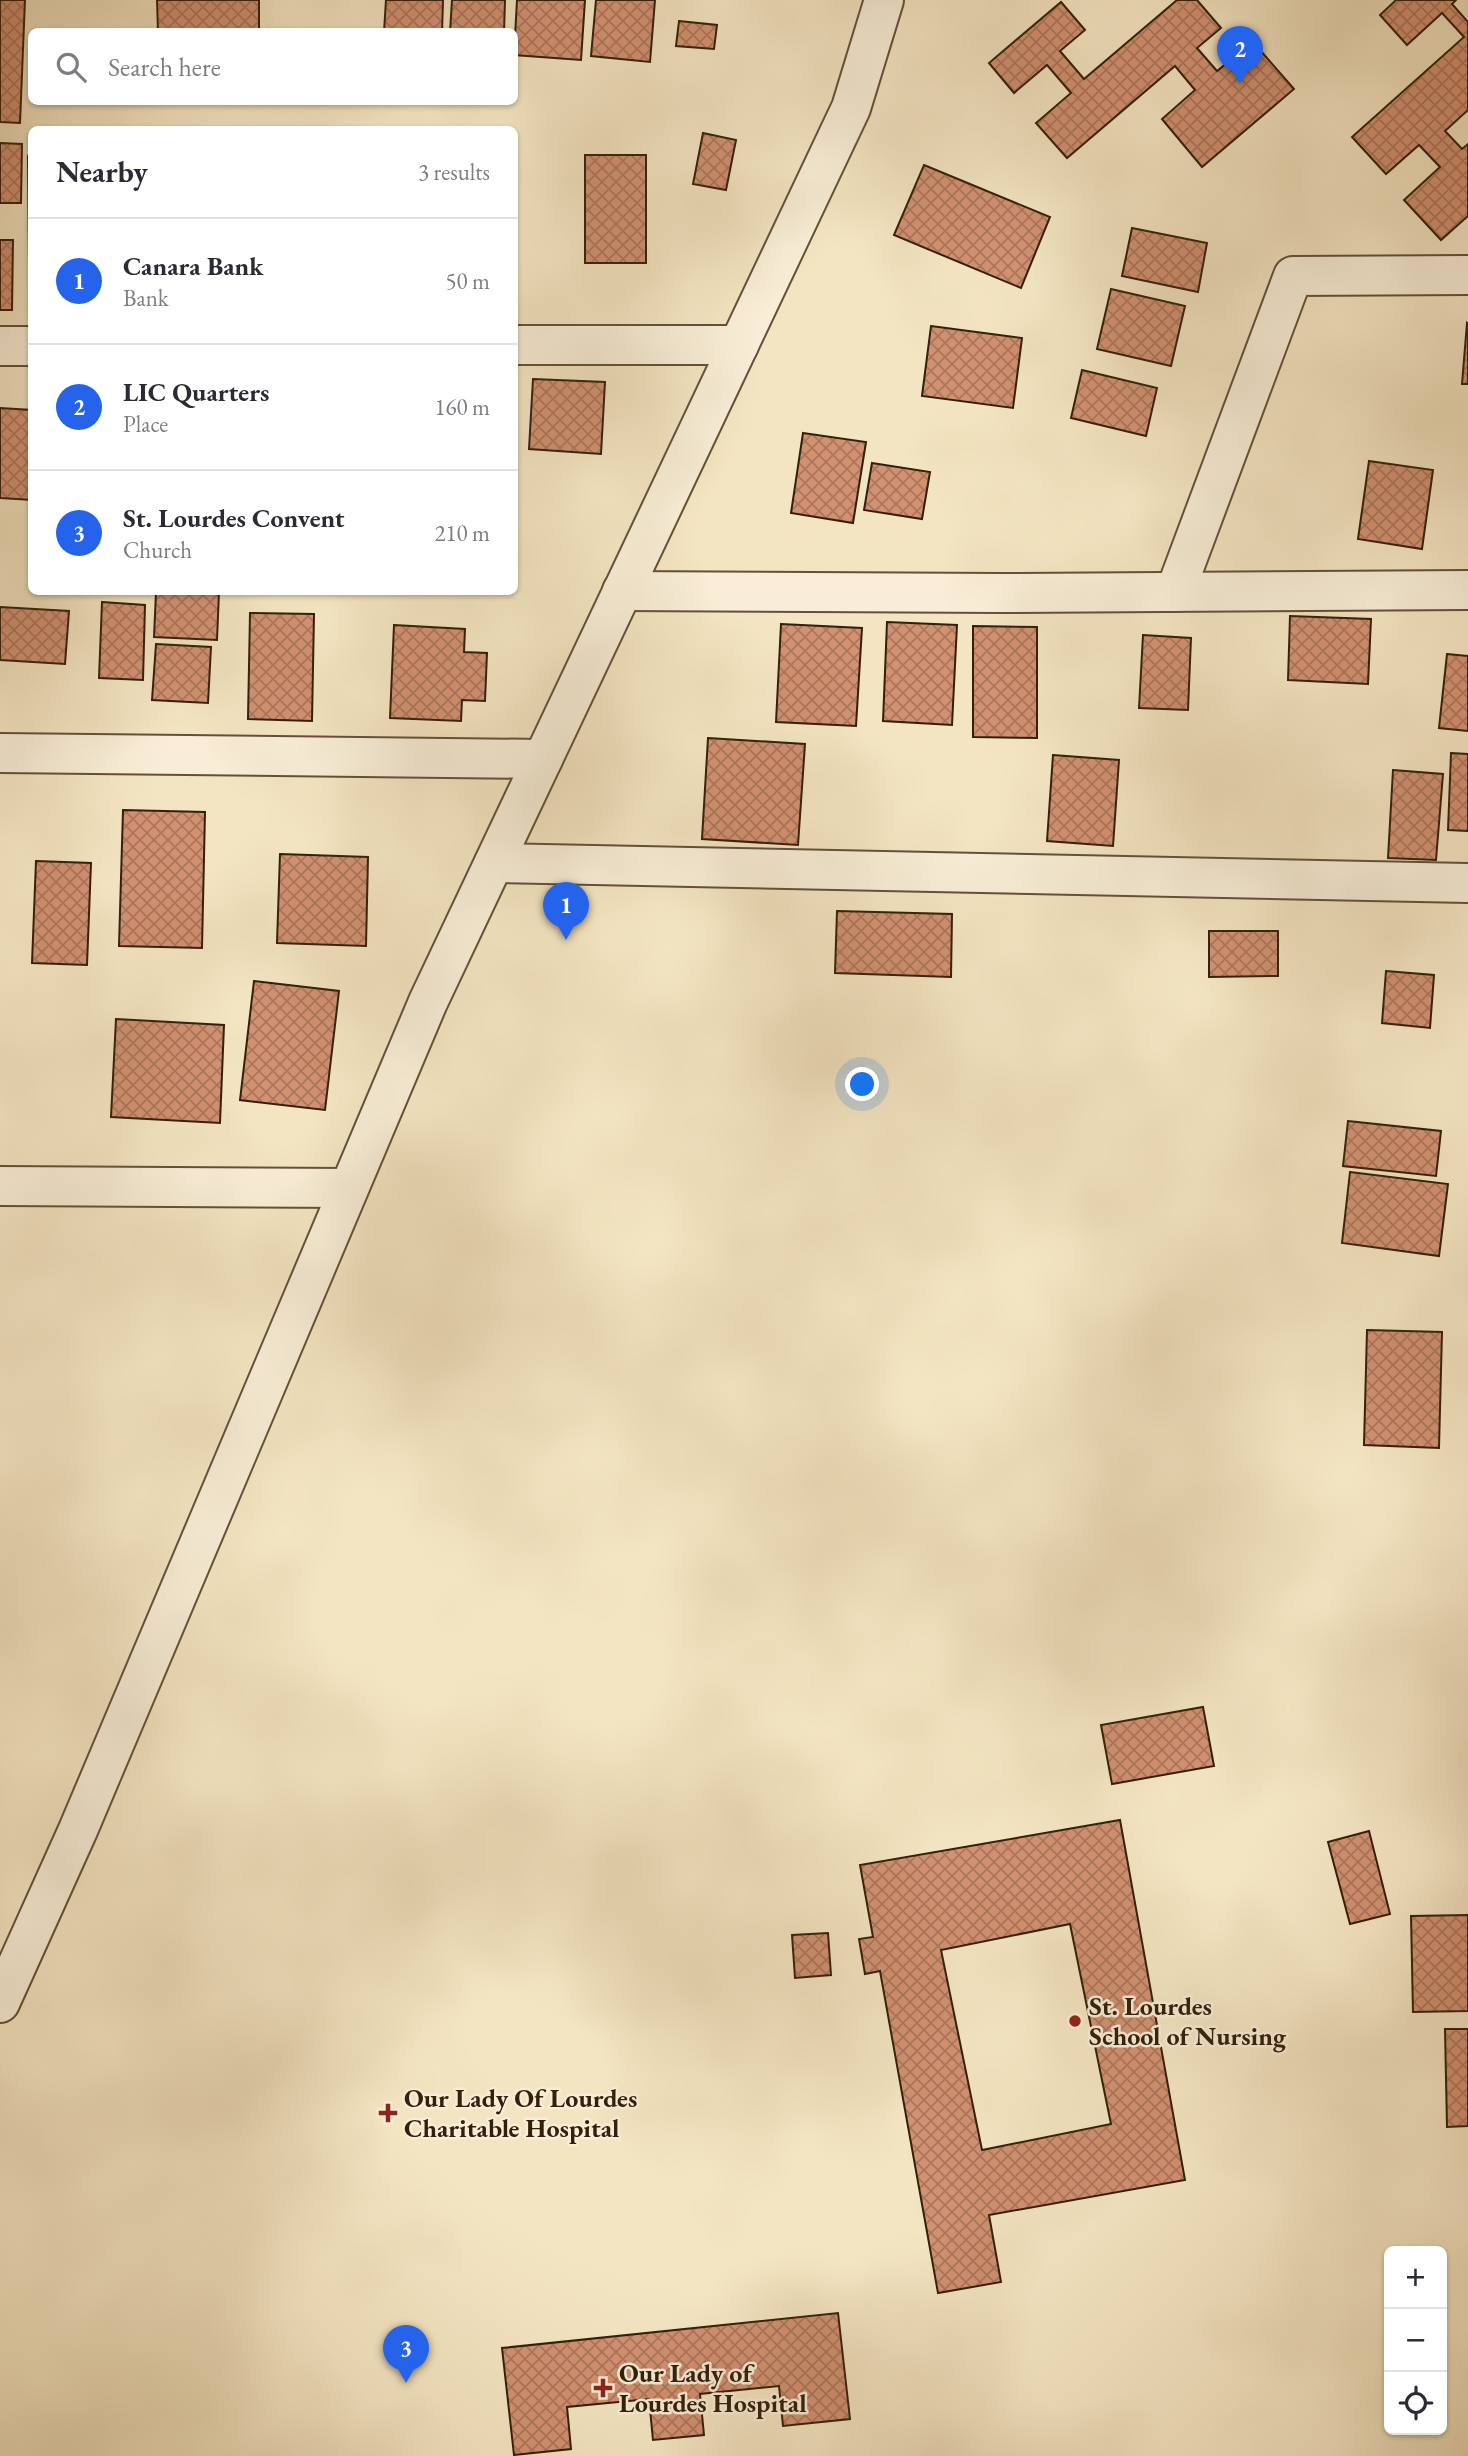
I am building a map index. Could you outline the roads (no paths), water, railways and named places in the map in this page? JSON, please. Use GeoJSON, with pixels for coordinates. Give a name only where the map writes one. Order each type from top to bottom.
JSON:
{"type":"FeatureCollection","features":[{"type":"Feature","properties":{"kind":"street"},"geometry":{"type":"LineString","coordinates":[[0,2003],[73,1842],[428,1002],[851,108],[882,0]]}},
{"type":"Feature","properties":{"kind":"street"},"geometry":{"type":"LineString","coordinates":[[1175,592],[1293,276],[1468,275]]}},
{"type":"Feature","properties":{"kind":"street"},"geometry":{"type":"LineString","coordinates":[[518,345],[739,345]]}},
{"type":"Feature","properties":{"kind":"street"},"geometry":{"type":"LineString","coordinates":[[0,346],[28,346]]}},
{"type":"Feature","properties":{"kind":"street"},"geometry":{"type":"LineString","coordinates":[[622,591],[1468,590]]}},
{"type":"Feature","properties":{"kind":"street"},"geometry":{"type":"LineString","coordinates":[[0,753],[543,759]]}},
{"type":"Feature","properties":{"kind":"street"},"geometry":{"type":"LineString","coordinates":[[494,863],[1468,884]]}},
{"type":"Feature","properties":{"kind":"street"},"geometry":{"type":"LineString","coordinates":[[0,1186],[349,1188]]}},
{"type":"Feature","properties":{"kind":"place","name":"LIC Quarters"},"geometry":{"type":"Point","coordinates":[1240,84]}},
{"type":"Feature","properties":{"kind":"place","name":"Canara Bank"},"geometry":{"type":"Point","coordinates":[566,940]}},
{"type":"Feature","properties":{"kind":"place","name":"St. Lourdes School of Nursing"},"geometry":{"type":"Point","coordinates":[1075,2021]}},
{"type":"Feature","properties":{"kind":"place","name":"Our Lady Of Lourdes Charitable Hospital"},"geometry":{"type":"Point","coordinates":[388,2113]}},
{"type":"Feature","properties":{"kind":"place","name":"St. Lourdes Convent"},"geometry":{"type":"Point","coordinates":[406,2383]}},
{"type":"Feature","properties":{"kind":"place","name":"Our Lady of Lourdes Hospital"},"geometry":{"type":"Point","coordinates":[603,2388]}}]}
